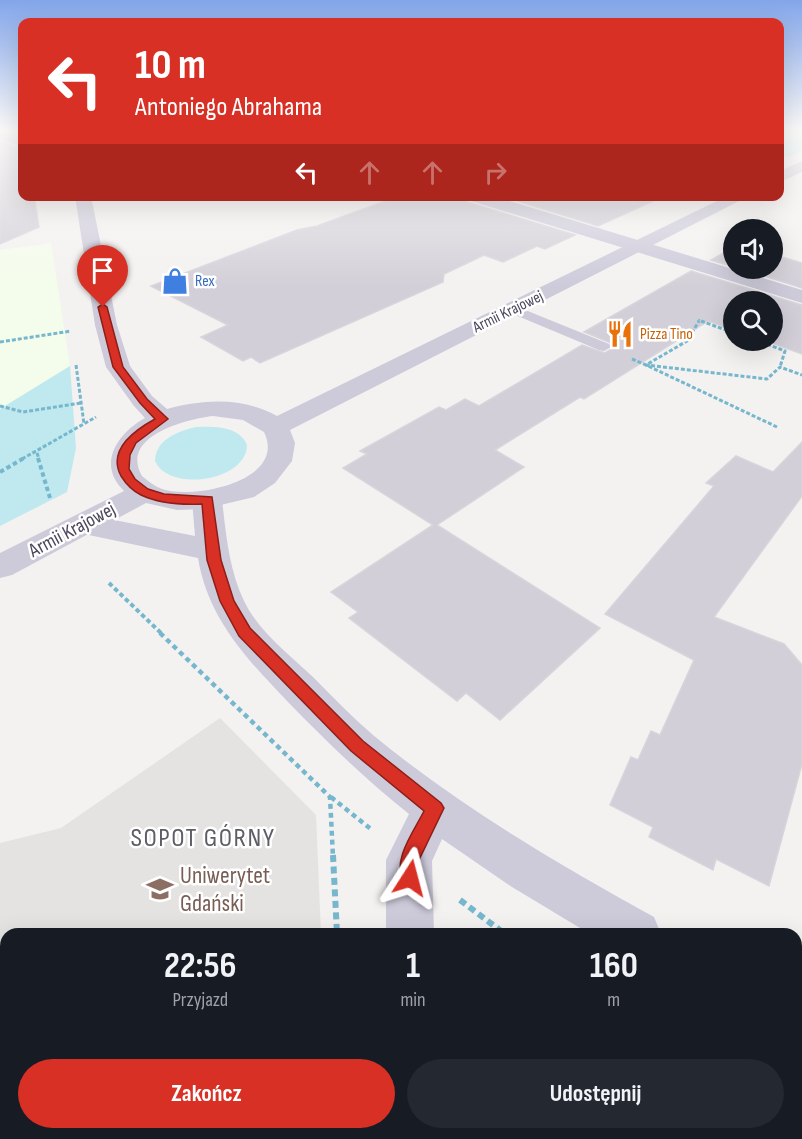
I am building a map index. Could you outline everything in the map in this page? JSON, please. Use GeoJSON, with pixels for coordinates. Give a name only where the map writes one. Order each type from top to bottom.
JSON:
{"type":"FeatureCollection","features":[{"type":"Feature","properties":{"kind":"street"},"geometry":{"type":"LineString","coordinates":[[84,201],[106,325],[118,367],[143,401],[162,419]]}},
{"type":"Feature","properties":{"kind":"street"},"geometry":{"type":"LineString","coordinates":[[490,201],[802,297]]}},
{"type":"Feature","properties":{"kind":"street","name":"Armii Krajowej"},"geometry":{"type":"LineString","coordinates":[[275,427],[731,201]]}},
{"type":"Feature","properties":{"kind":"street"},"geometry":{"type":"LineString","coordinates":[[213,408],[238,410],[260,416],[275,427],[283,443],[279,460],[264,478],[239,492],[207,500],[184,501],[162,498],[144,492],[130,482],[123,469],[124,455],[131,441],[144,429],[162,419],[187,411],[213,408]]}},
{"type":"Feature","properties":{"kind":"street","name":"Armii Krajowej"},"geometry":{"type":"LineString","coordinates":[[0,567],[144,492]]}},
{"type":"Feature","properties":{"kind":"street"},"geometry":{"type":"LineString","coordinates":[[207,500],[213,550],[227,601],[244,632],[357,746],[435,808],[572,898],[626,928]]}},
{"type":"Feature","properties":{"kind":"street"},"geometry":{"type":"LineString","coordinates":[[84,524],[213,550]]}},
{"type":"Feature","properties":{"kind":"street"},"geometry":{"type":"LineString","coordinates":[[410,928],[409,860],[435,808]]}},
{"type":"Feature","properties":{"kind":"lane"},"geometry":{"type":"LineString","coordinates":[[513,309],[604,347]]}},
{"type":"Feature","properties":{"kind":"path"},"geometry":{"type":"LineString","coordinates":[[646,365],[687,340],[699,320],[723,329]]}},
{"type":"Feature","properties":{"kind":"path"},"geometry":{"type":"LineString","coordinates":[[0,342],[64,332]]}},
{"type":"Feature","properties":{"kind":"path"},"geometry":{"type":"LineString","coordinates":[[646,365],[767,379],[780,367],[785,351],[783,350]]}},
{"type":"Feature","properties":{"kind":"path"},"geometry":{"type":"LineString","coordinates":[[646,365],[777,427]]}},
{"type":"Feature","properties":{"kind":"path"},"geometry":{"type":"LineString","coordinates":[[780,367],[802,375]]}},
{"type":"Feature","properties":{"kind":"path"},"geometry":{"type":"LineString","coordinates":[[0,406],[23,412],[81,403]]}},
{"type":"Feature","properties":{"kind":"path"},"geometry":{"type":"LineString","coordinates":[[0,470],[37,453],[96,417]]}},
{"type":"Feature","properties":{"kind":"path"},"geometry":{"type":"LineString","coordinates":[[37,453],[50,499]]}},
{"type":"Feature","properties":{"kind":"path"},"geometry":{"type":"LineString","coordinates":[[109,583],[330,797],[337,928]]}},
{"type":"Feature","properties":{"kind":"shaded area"},"geometry":{"type":"Polygon","coordinates":[[[51,243],[70,366],[0,409],[0,250],[51,243]]]}},
{"type":"Feature","properties":{"kind":"shaded area"},"geometry":{"type":"Polygon","coordinates":[[[70,366],[76,448],[67,492],[0,526],[0,409],[70,366]]]}},
{"type":"Feature","properties":{"kind":"shaded area"},"geometry":{"type":"Polygon","coordinates":[[[196,427],[226,428],[238,434],[247,445],[244,457],[235,467],[206,479],[175,477],[163,471],[155,461],[159,447],[175,434],[196,427]]]}},
{"type":"Feature","properties":{"kind":"shaded area","name":"Uniwerytet Gdański"},"geometry":{"type":"Polygon","coordinates":[[[220,718],[316,815],[321,928],[0,928],[0,843],[61,828],[220,718]]]}},
{"type":"Feature","properties":{"kind":"building"},"geometry":{"type":"Polygon","coordinates":[[[0,182],[18,182],[18,201],[35,201],[39,227],[0,244],[0,182]]]}},
{"type":"Feature","properties":{"kind":"building"},"geometry":{"type":"Polygon","coordinates":[[[385,201],[466,201],[575,235],[545,249],[537,246],[503,262],[484,255],[444,274],[443,282],[260,363],[251,357],[243,361],[201,337],[228,325],[151,286],[297,230],[317,226],[385,201]]]}},
{"type":"Feature","properties":{"kind":"building"},"geometry":{"type":"Polygon","coordinates":[[[518,201],[653,201],[598,226],[518,201]]]}},
{"type":"Feature","properties":{"kind":"building"},"geometry":{"type":"Polygon","coordinates":[[[723,253],[723,264],[711,260],[723,253]]]}},
{"type":"Feature","properties":{"kind":"building"},"geometry":{"type":"Polygon","coordinates":[[[783,257],[802,263],[802,288],[774,279],[783,279],[783,257]]]}},
{"type":"Feature","properties":{"kind":"building"},"geometry":{"type":"Polygon","coordinates":[[[691,271],[756,291],[723,291],[723,326],[708,321],[584,399],[580,397],[495,450],[524,467],[437,525],[600,628],[500,720],[466,693],[457,701],[349,618],[358,612],[331,592],[433,525],[343,468],[367,454],[360,451],[439,407],[446,410],[465,399],[479,406],[582,345],[605,353],[613,348],[611,343],[584,332],[691,271]]]}},
{"type":"Feature","properties":{"kind":"building"},"geometry":{"type":"Polygon","coordinates":[[[783,299],[802,305],[802,354],[783,347],[783,299]]]}},
{"type":"Feature","properties":{"kind":"building"},"geometry":{"type":"Polygon","coordinates":[[[802,442],[802,496],[714,617],[784,644],[802,665],[802,764],[769,886],[716,859],[713,870],[649,837],[653,827],[610,805],[631,757],[638,760],[651,731],[660,735],[694,660],[605,614],[714,486],[706,483],[736,456],[773,472],[802,442]]]}},
{"type":"Feature","properties":{"kind":"place","name":"Rex"},"geometry":{"type":"Point","coordinates":[175,281]}},
{"type":"Feature","properties":{"kind":"place","name":"Pizza Tino"},"geometry":{"type":"Point","coordinates":[620,334]}},
{"type":"Feature","properties":{"kind":"place","name":"Uniwerytet Gdański"},"geometry":{"type":"Point","coordinates":[160,889]}},
{"type":"Feature","properties":{"kind":"district","name":"SOPOT GÓRNY"},"geometry":{"type":"Point","coordinates":[203,838]}},
{"type":"Feature","properties":{"kind":"route"},"geometry":{"type":"LineString","coordinates":[[103,307],[118,367],[143,401],[162,419],[144,429],[131,441],[124,455],[123,469],[130,482],[144,492],[162,498],[184,501],[207,500],[214,560],[227,601],[244,632],[357,746],[435,808],[409,860],[410,878]]}}]}
